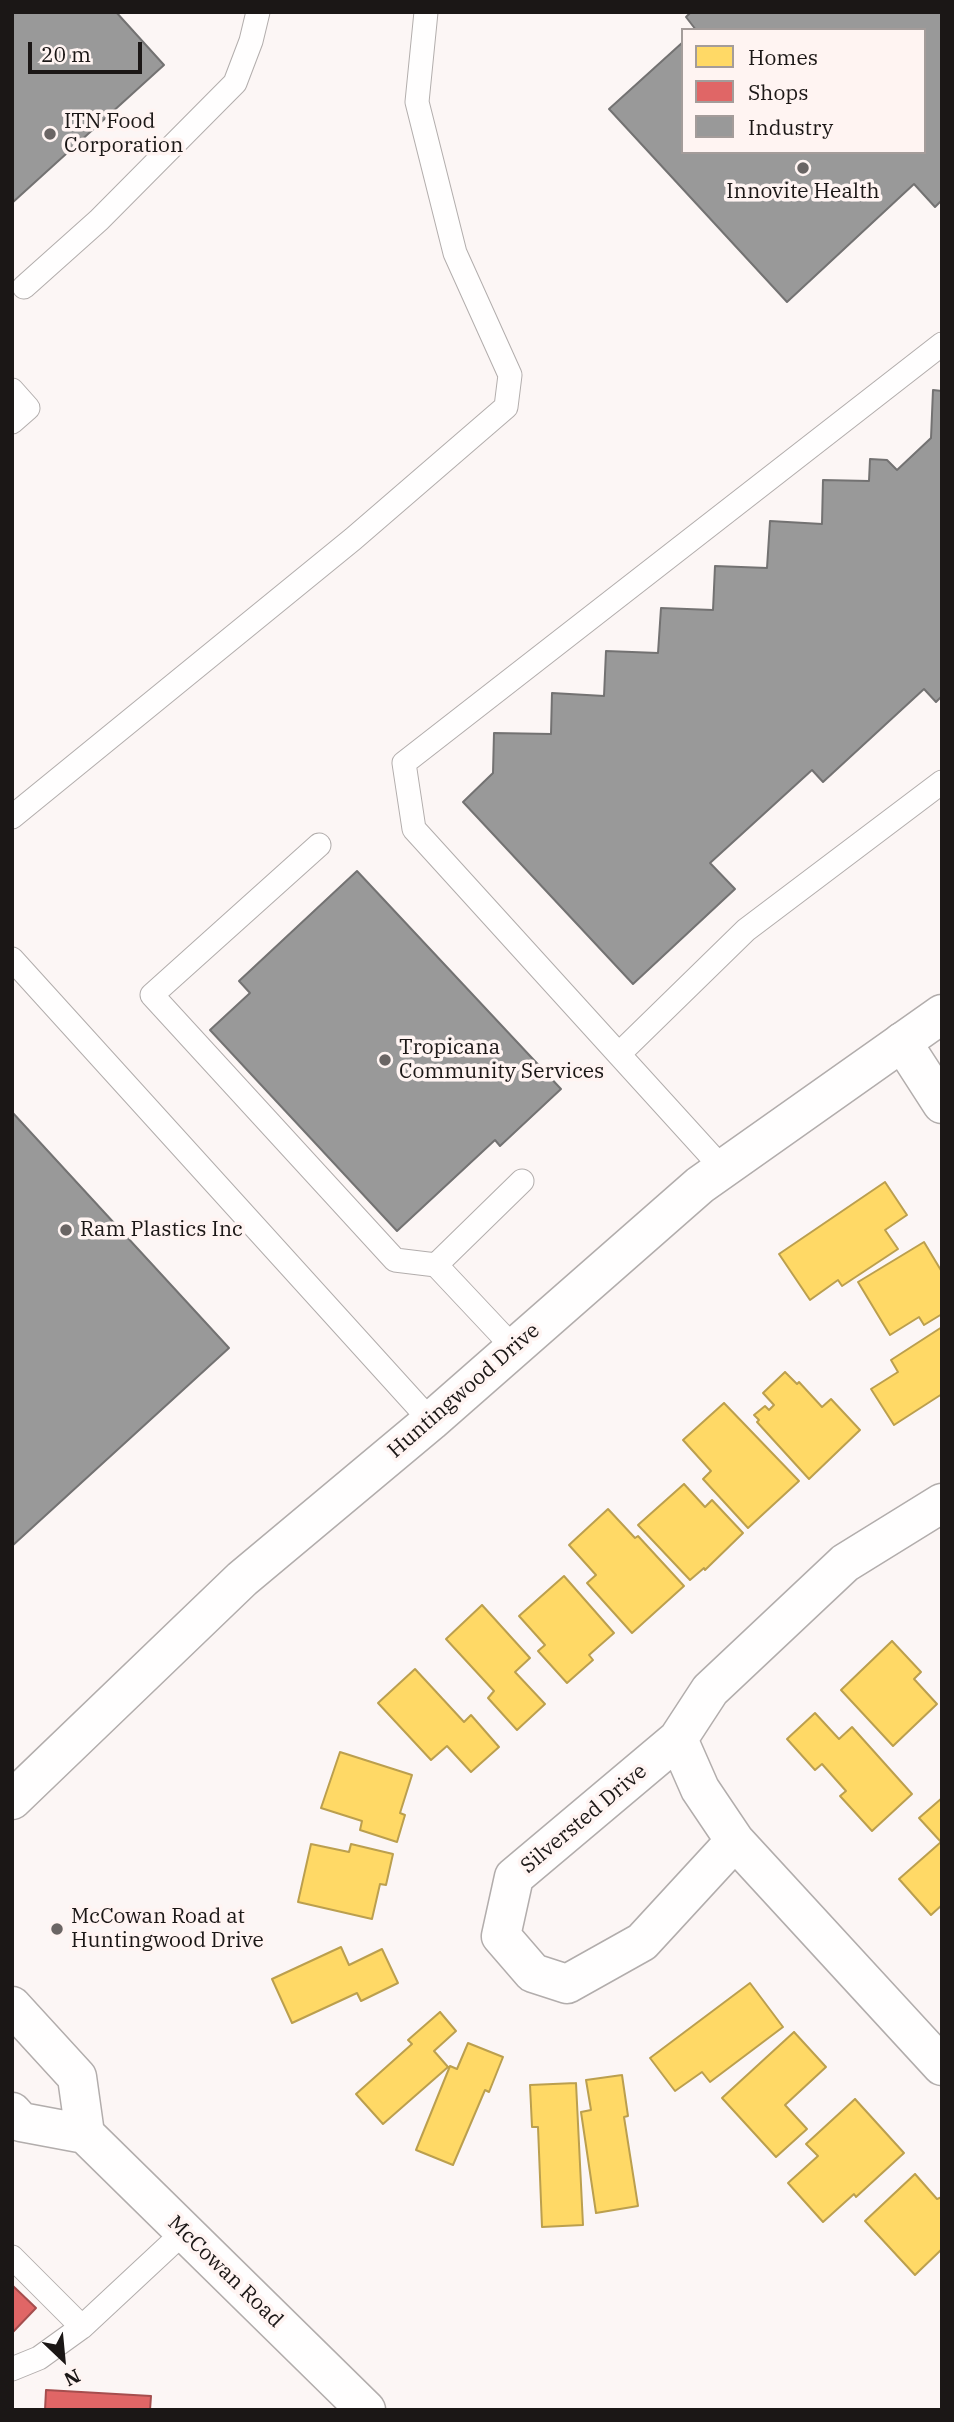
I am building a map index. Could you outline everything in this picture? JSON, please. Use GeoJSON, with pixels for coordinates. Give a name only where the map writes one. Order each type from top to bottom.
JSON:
{"type":"FeatureCollection","features":[{"type":"Feature","properties":{"kind":"street","name":"Huntingwood Drive"},"geometry":{"type":"LineString","coordinates":[[12,1800],[242,1579],[431,1421],[668,1212],[723,1169],[942,1014]]}},
{"type":"Feature","properties":{"kind":"street"},"geometry":{"type":"LineString","coordinates":[[902,1042],[942,1104]]}},
{"type":"Feature","properties":{"kind":"street","name":"Silversted Drive"},"geometry":{"type":"LineString","coordinates":[[735,1840],[642,1942],[567,1984],[533,1973],[501,1936],[514,1877],[678,1739],[710,1690],[845,1563],[942,1503]]}},
{"type":"Feature","properties":{"kind":"street"},"geometry":{"type":"LineString","coordinates":[[678,1739],[699,1789],[735,1840],[942,2066]]}},
{"type":"Feature","properties":{"kind":"street"},"geometry":{"type":"LineString","coordinates":[[12,2006],[78,2077],[85,2134],[21,2122],[12,2112]]}},
{"type":"Feature","properties":{"kind":"street","name":"McCowan Road"},"geometry":{"type":"LineString","coordinates":[[85,2134],[366,2410]]}},
{"type":"Feature","properties":{"kind":"lane"},"geometry":{"type":"LineString","coordinates":[[24,287],[99,220],[235,83],[251,41],[258,12]]}},
{"type":"Feature","properties":{"kind":"lane"},"geometry":{"type":"LineString","coordinates":[[12,817],[353,539],[506,407],[510,375],[455,253],[418,102],[426,12]]}},
{"type":"Feature","properties":{"kind":"lane"},"geometry":{"type":"LineString","coordinates":[[723,1169],[414,829],[404,763],[942,344]]}},
{"type":"Feature","properties":{"kind":"lane"},"geometry":{"type":"LineString","coordinates":[[12,390],[28,408],[12,422]]}},
{"type":"Feature","properties":{"kind":"lane"},"geometry":{"type":"LineString","coordinates":[[620,1054],[746,930],[942,782]]}},
{"type":"Feature","properties":{"kind":"lane"},"geometry":{"type":"LineString","coordinates":[[319,845],[152,995],[395,1260],[436,1265],[514,1348]]}},
{"type":"Feature","properties":{"kind":"lane"},"geometry":{"type":"LineString","coordinates":[[12,959],[431,1421]]}},
{"type":"Feature","properties":{"kind":"lane"},"geometry":{"type":"LineString","coordinates":[[436,1265],[522,1181]]}},
{"type":"Feature","properties":{"kind":"lane"},"geometry":{"type":"LineString","coordinates":[[12,2369],[39,2358],[82,2327],[184,2232]]}},
{"type":"Feature","properties":{"kind":"lane"},"geometry":{"type":"LineString","coordinates":[[12,2257],[82,2327]]}},
{"type":"Feature","properties":{"kind":"building: Homes"},"geometry":{"type":"Polygon","coordinates":[[[885,1182],[907,1215],[885,1230],[898,1249],[842,1286],[838,1280],[810,1300],[779,1254],[885,1182]]]}},
{"type":"Feature","properties":{"kind":"building: Homes"},"geometry":{"type":"Polygon","coordinates":[[[924,1242],[942,1272],[942,1314],[924,1325],[919,1317],[890,1335],[858,1282],[924,1242]]]}},
{"type":"Feature","properties":{"kind":"building: Homes"},"geometry":{"type":"Polygon","coordinates":[[[942,1327],[942,1394],[894,1425],[871,1389],[898,1372],[891,1360],[942,1327]]]}},
{"type":"Feature","properties":{"kind":"building: Homes"},"geometry":{"type":"Polygon","coordinates":[[[785,1372],[797,1384],[799,1382],[822,1407],[831,1399],[860,1430],[809,1479],[757,1422],[759,1420],[754,1415],[765,1406],[769,1410],[774,1405],[763,1393],[785,1372]]]}},
{"type":"Feature","properties":{"kind":"building: Homes"},"geometry":{"type":"Polygon","coordinates":[[[724,1403],[799,1481],[748,1528],[703,1479],[711,1471],[683,1440],[724,1403]]]}},
{"type":"Feature","properties":{"kind":"building: Homes"},"geometry":{"type":"Polygon","coordinates":[[[684,1484],[705,1507],[712,1500],[743,1533],[705,1570],[704,1568],[690,1580],[638,1525],[684,1484]]]}},
{"type":"Feature","properties":{"kind":"building: Homes"},"geometry":{"type":"Polygon","coordinates":[[[608,1509],[635,1538],[638,1536],[684,1586],[632,1633],[587,1583],[596,1575],[569,1545],[608,1509]]]}},
{"type":"Feature","properties":{"kind":"building: Homes"},"geometry":{"type":"Polygon","coordinates":[[[564,1576],[614,1633],[589,1655],[593,1660],[567,1683],[538,1651],[545,1645],[519,1616],[564,1576]]]}},
{"type":"Feature","properties":{"kind":"building: Homes"},"geometry":{"type":"Polygon","coordinates":[[[482,1605],[530,1658],[515,1672],[545,1704],[517,1730],[488,1698],[494,1691],[446,1639],[482,1605]]]}},
{"type":"Feature","properties":{"kind":"building: Homes"},"geometry":{"type":"Polygon","coordinates":[[[892,1641],[921,1672],[914,1679],[937,1704],[893,1746],[841,1690],[892,1641]]]}},
{"type":"Feature","properties":{"kind":"building: Homes"},"geometry":{"type":"Polygon","coordinates":[[[415,1669],[464,1722],[471,1715],[499,1747],[471,1772],[447,1746],[431,1760],[378,1703],[415,1669]]]}},
{"type":"Feature","properties":{"kind":"building: Homes"},"geometry":{"type":"Polygon","coordinates":[[[815,1713],[839,1739],[852,1727],[912,1794],[872,1831],[840,1796],[846,1791],[822,1764],[815,1770],[787,1739],[815,1713]]]}},
{"type":"Feature","properties":{"kind":"building: Homes"},"geometry":{"type":"Polygon","coordinates":[[[340,1752],[412,1775],[400,1813],[405,1815],[397,1842],[360,1830],[362,1821],[321,1808],[340,1752]]]}},
{"type":"Feature","properties":{"kind":"building: Homes"},"geometry":{"type":"Polygon","coordinates":[[[942,1798],[942,1905],[931,1915],[899,1879],[941,1842],[919,1818],[942,1798]]]}},
{"type":"Feature","properties":{"kind":"building: Homes"},"geometry":{"type":"Polygon","coordinates":[[[311,1844],[349,1852],[351,1844],[393,1854],[386,1885],[380,1884],[372,1919],[298,1902],[311,1844]]]}},
{"type":"Feature","properties":{"kind":"building: Homes"},"geometry":{"type":"Polygon","coordinates":[[[341,1947],[349,1965],[382,1949],[398,1983],[361,2001],[357,1993],[292,2023],[272,1979],[341,1947]]]}},
{"type":"Feature","properties":{"kind":"building: Homes"},"geometry":{"type":"Polygon","coordinates":[[[750,1983],[783,2027],[710,2082],[702,2072],[675,2091],[650,2058],[750,1983]]]}},
{"type":"Feature","properties":{"kind":"building: Homes"},"geometry":{"type":"Polygon","coordinates":[[[440,2012],[456,2031],[434,2051],[448,2067],[383,2124],[356,2094],[412,2044],[408,2040],[440,2012]]]}},
{"type":"Feature","properties":{"kind":"building: Homes"},"geometry":{"type":"Polygon","coordinates":[[[794,2032],[826,2067],[785,2105],[807,2129],[776,2157],[722,2098],[794,2032]]]}},
{"type":"Feature","properties":{"kind":"building: Homes"},"geometry":{"type":"Polygon","coordinates":[[[468,2043],[503,2057],[489,2092],[485,2090],[453,2165],[416,2150],[450,2066],[457,2069],[468,2043]]]}},
{"type":"Feature","properties":{"kind":"building: Homes"},"geometry":{"type":"Polygon","coordinates":[[[622,2075],[628,2116],[624,2117],[638,2206],[596,2213],[581,2112],[591,2110],[586,2080],[622,2075]]]}},
{"type":"Feature","properties":{"kind":"building: Homes"},"geometry":{"type":"Polygon","coordinates":[[[576,2083],[583,2225],[542,2227],[538,2127],[532,2127],[530,2085],[576,2083]]]}},
{"type":"Feature","properties":{"kind":"building: Homes"},"geometry":{"type":"Polygon","coordinates":[[[855,2099],[904,2153],[856,2197],[854,2194],[823,2222],[788,2183],[818,2156],[806,2144],[855,2099]]]}},
{"type":"Feature","properties":{"kind":"building: Homes"},"geometry":{"type":"Polygon","coordinates":[[[915,2174],[937,2199],[942,2197],[942,2249],[915,2275],[865,2221],[915,2174]]]}},
{"type":"Feature","properties":{"kind":"building: Shops"},"geometry":{"type":"Polygon","coordinates":[[[12,2285],[36,2308],[12,2333],[12,2285]]]}},
{"type":"Feature","properties":{"kind":"building: Shops"},"geometry":{"type":"Polygon","coordinates":[[[46,2390],[151,2396],[150,2410],[45,2410],[46,2390]]]}},
{"type":"Feature","properties":{"kind":"building: Industry","name":"ITN Food Corporation"},"geometry":{"type":"Polygon","coordinates":[[[12,12],[116,12],[164,65],[12,203],[12,12]]]}},
{"type":"Feature","properties":{"kind":"building: Industry","name":"Innovite Health"},"geometry":{"type":"Polygon","coordinates":[[[691,12],[942,12],[942,200],[935,207],[914,184],[787,302],[609,109],[681,44],[681,154],[926,154],[926,28],[694,28],[686,17],[691,12]]]}},
{"type":"Feature","properties":{"kind":"building: Industry"},"geometry":{"type":"Polygon","coordinates":[[[933,390],[942,391],[942,696],[936,702],[924,689],[823,782],[812,770],[710,863],[735,889],[633,984],[463,802],[493,773],[494,733],[551,734],[552,693],[604,696],[606,651],[658,653],[661,608],[713,610],[715,566],[767,568],[770,521],[822,524],[823,480],[869,481],[870,459],[887,460],[897,470],[931,438],[933,390]]]}},
{"type":"Feature","properties":{"kind":"building: Industry","name":"Tropicana Community Services"},"geometry":{"type":"Polygon","coordinates":[[[357,871],[561,1089],[500,1146],[495,1140],[397,1231],[210,1030],[250,993],[239,981],[357,871]]]}},
{"type":"Feature","properties":{"kind":"building: Industry","name":"Ram Plastics Inc"},"geometry":{"type":"Polygon","coordinates":[[[12,1112],[229,1348],[12,1546],[12,1112]]]}},
{"type":"Feature","properties":{"kind":"place","name":"ITN Food Corporation"},"geometry":{"type":"Point","coordinates":[50,134]}},
{"type":"Feature","properties":{"kind":"place","name":"Innovite Health"},"geometry":{"type":"Point","coordinates":[803,168]}},
{"type":"Feature","properties":{"kind":"place","name":"Tropicana Community Services"},"geometry":{"type":"Point","coordinates":[385,1060]}},
{"type":"Feature","properties":{"kind":"place","name":"Ram Plastics Inc"},"geometry":{"type":"Point","coordinates":[66,1230]}},
{"type":"Feature","properties":{"kind":"place","name":"McCowan Road at Huntingwood Drive"},"geometry":{"type":"Point","coordinates":[57,1929]}}]}
